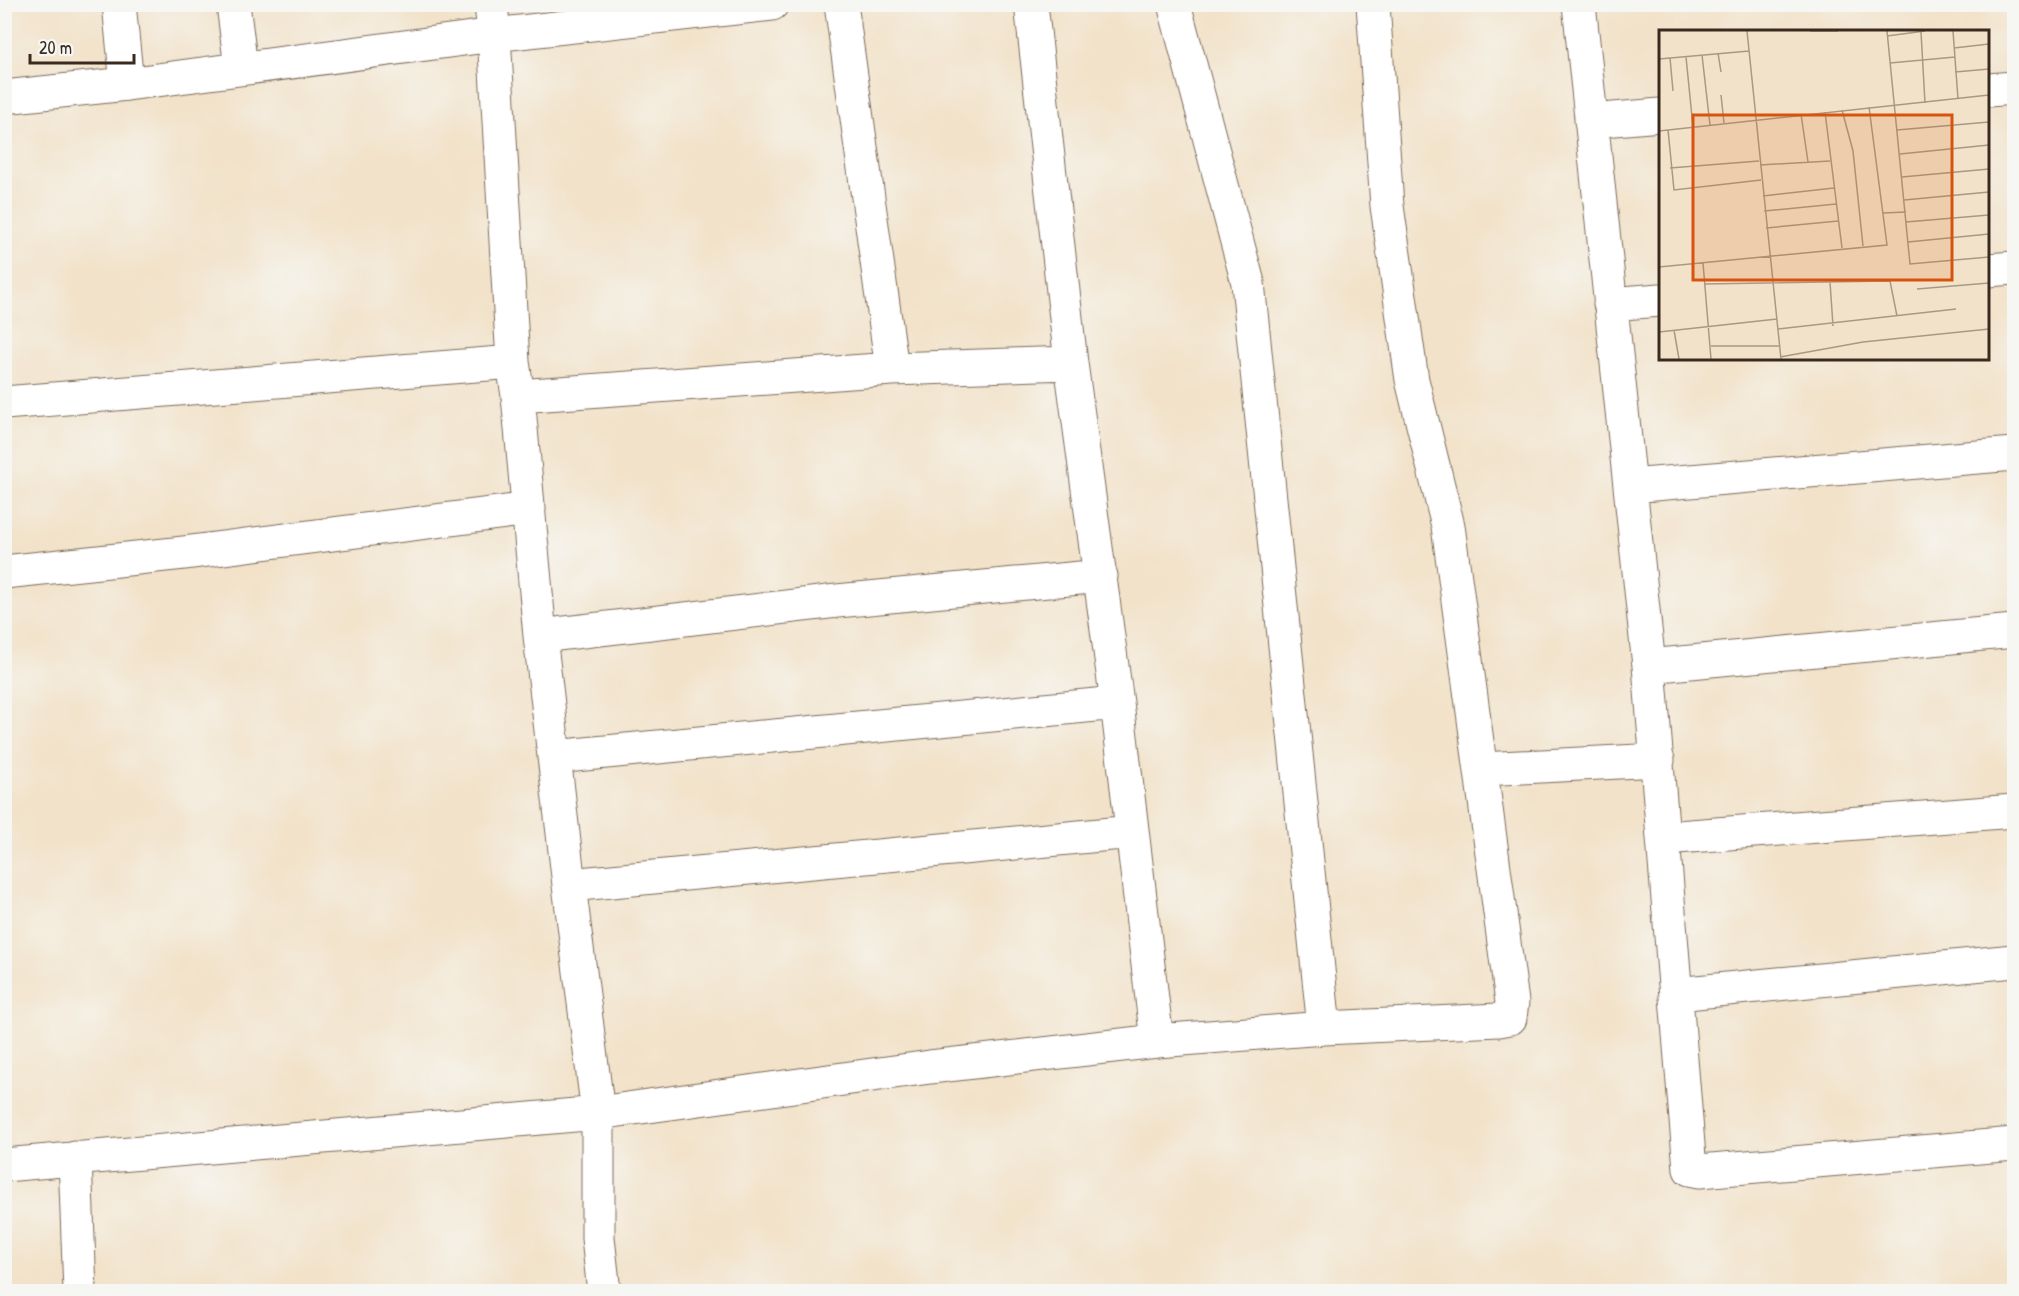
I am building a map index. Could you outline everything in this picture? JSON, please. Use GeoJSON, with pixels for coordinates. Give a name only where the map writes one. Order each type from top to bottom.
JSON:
{"type":"FeatureCollection","features":[{"type":"Feature","properties":{"kind":"street"},"geometry":{"type":"LineString","coordinates":[[119,4],[127,84]]}},
{"type":"Feature","properties":{"kind":"street"},"geometry":{"type":"LineString","coordinates":[[233,4],[241,68]]}},
{"type":"Feature","properties":{"kind":"street"},"geometry":{"type":"LineString","coordinates":[[4,97],[127,84],[241,68],[492,20],[772,4]]}},
{"type":"Feature","properties":{"kind":"street"},"geometry":{"type":"LineString","coordinates":[[841,4],[892,369]]}},
{"type":"Feature","properties":{"kind":"street"},"geometry":{"type":"LineString","coordinates":[[1031,4],[1071,363],[1118,703],[1157,1041]]}},
{"type":"Feature","properties":{"kind":"street"},"geometry":{"type":"LineString","coordinates":[[1174,4],[1248,283],[1324,1028]]}},
{"type":"Feature","properties":{"kind":"street"},"geometry":{"type":"LineString","coordinates":[[4,1165],[598,1113],[930,1067],[1157,1041],[1324,1028],[1510,1018],[1512,1002],[1448,526],[1412,380],[1387,206],[1373,4]]}},
{"type":"Feature","properties":{"kind":"street"},"geometry":{"type":"LineString","coordinates":[[1579,4],[1658,760],[1690,1169],[1700,1171],[2014,1143]]}},
{"type":"Feature","properties":{"kind":"street"},"geometry":{"type":"LineString","coordinates":[[492,20],[513,362],[540,636],[598,1113],[598,1238],[604,1292]]}},
{"type":"Feature","properties":{"kind":"street"},"geometry":{"type":"LineString","coordinates":[[1989,90],[2014,88]]}},
{"type":"Feature","properties":{"kind":"street"},"geometry":{"type":"LineString","coordinates":[[1591,121],[1659,116]]}},
{"type":"Feature","properties":{"kind":"street"},"geometry":{"type":"LineString","coordinates":[[1989,270],[2014,268]]}},
{"type":"Feature","properties":{"kind":"street"},"geometry":{"type":"LineString","coordinates":[[1610,304],[1659,300]]}},
{"type":"Feature","properties":{"kind":"street"},"geometry":{"type":"LineString","coordinates":[[4,403],[513,362]]}},
{"type":"Feature","properties":{"kind":"street"},"geometry":{"type":"LineString","coordinates":[[518,396],[892,369],[1071,363]]}},
{"type":"Feature","properties":{"kind":"street"},"geometry":{"type":"LineString","coordinates":[[1630,486],[2014,454]]}},
{"type":"Feature","properties":{"kind":"street"},"geometry":{"type":"LineString","coordinates":[[4,572],[184,553],[529,509]]}},
{"type":"Feature","properties":{"kind":"street"},"geometry":{"type":"LineString","coordinates":[[540,636],[837,601],[1101,576]]}},
{"type":"Feature","properties":{"kind":"street"},"geometry":{"type":"LineString","coordinates":[[1649,666],[2014,631]]}},
{"type":"Feature","properties":{"kind":"street"},"geometry":{"type":"LineString","coordinates":[[554,757],[1118,703]]}},
{"type":"Feature","properties":{"kind":"street"},"geometry":{"type":"LineString","coordinates":[[1480,769],[1658,760]]}},
{"type":"Feature","properties":{"kind":"street"},"geometry":{"type":"LineString","coordinates":[[1664,838],[2014,811]]}},
{"type":"Feature","properties":{"kind":"street"},"geometry":{"type":"LineString","coordinates":[[569,885],[1132,832]]}},
{"type":"Feature","properties":{"kind":"street"},"geometry":{"type":"LineString","coordinates":[[1676,994],[2014,961]]}},
{"type":"Feature","properties":{"kind":"street"},"geometry":{"type":"LineString","coordinates":[[75,1158],[80,1292]]}}]}
